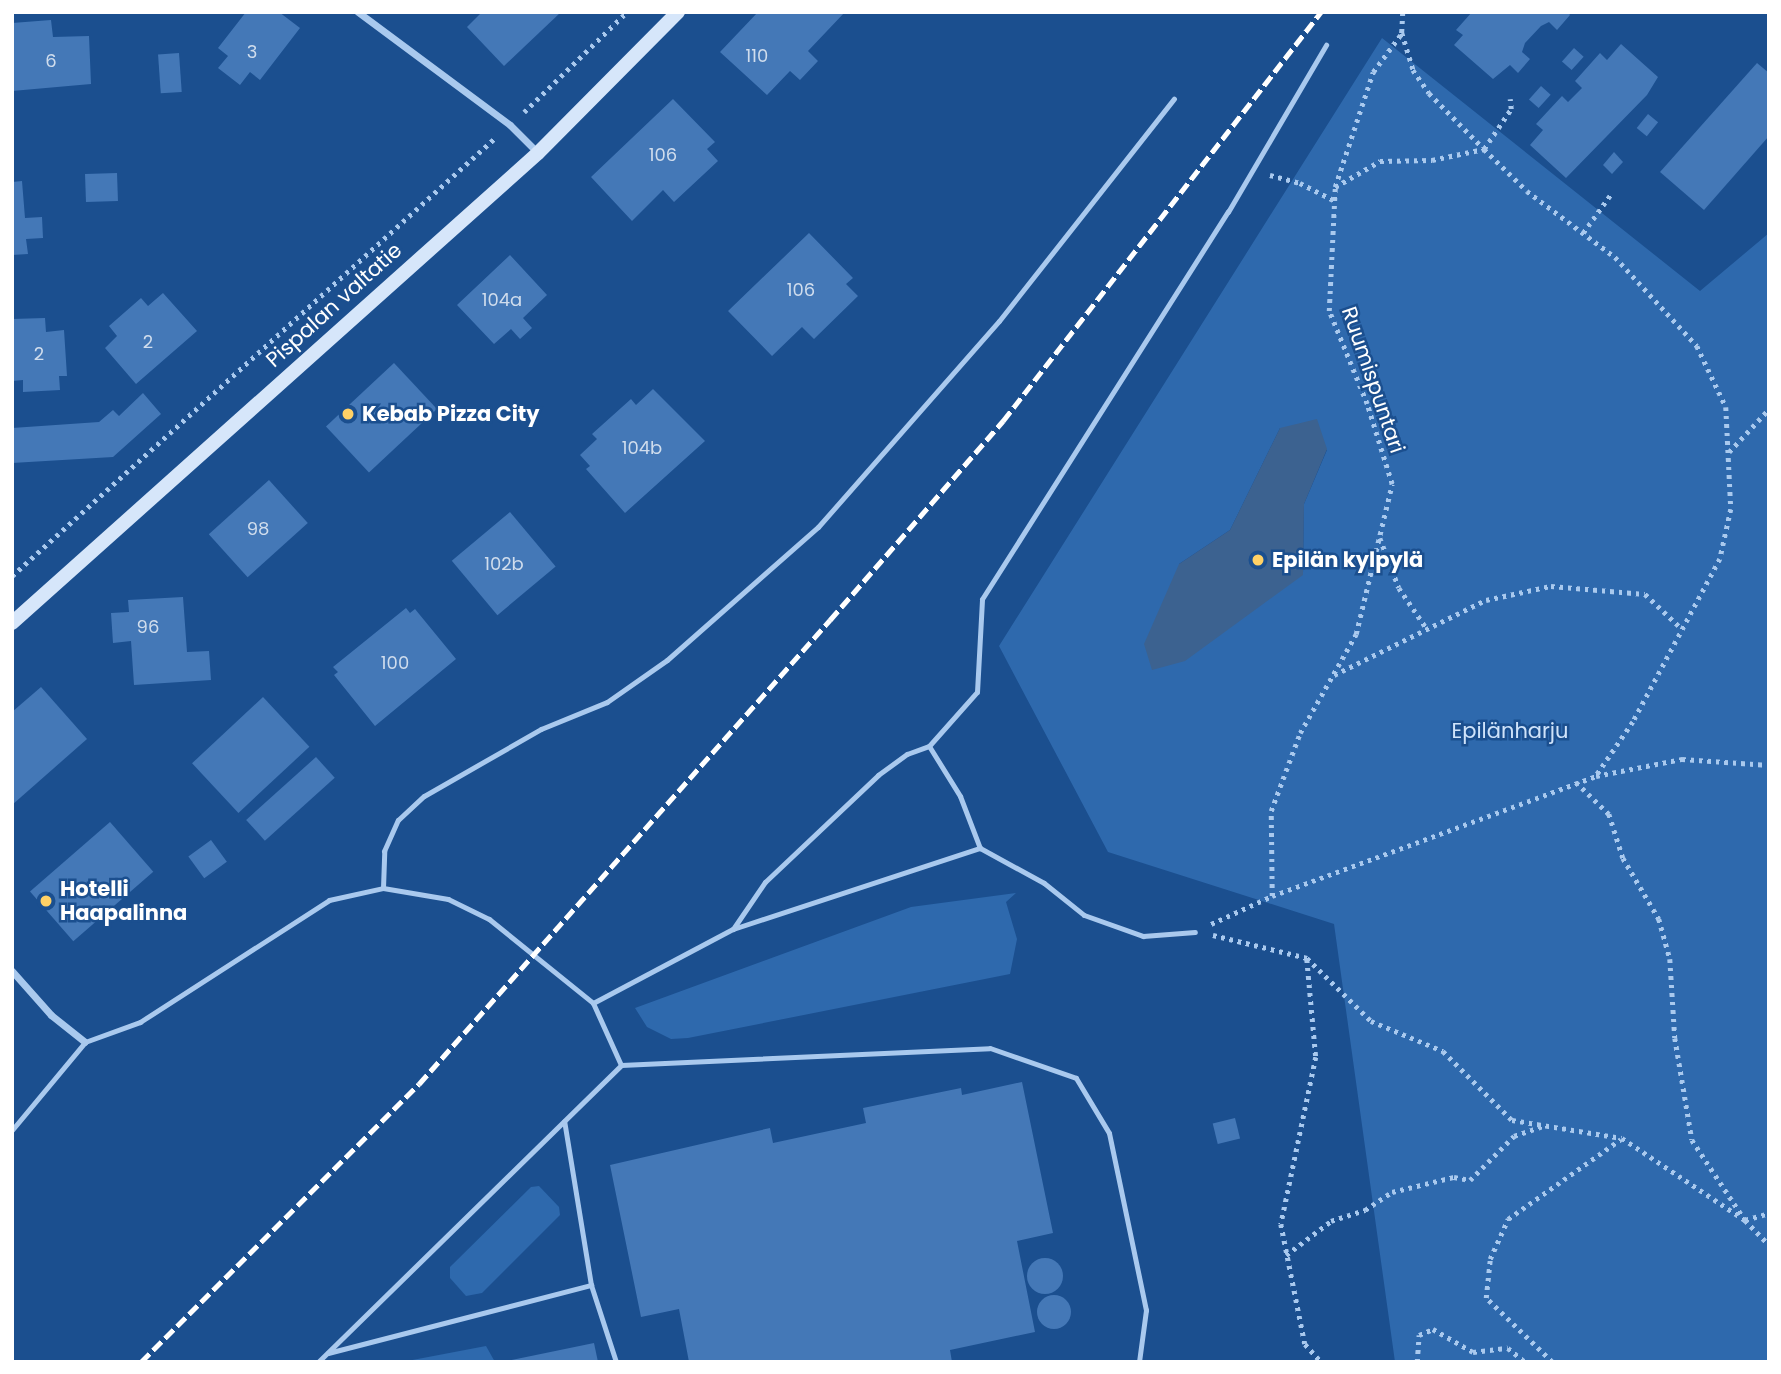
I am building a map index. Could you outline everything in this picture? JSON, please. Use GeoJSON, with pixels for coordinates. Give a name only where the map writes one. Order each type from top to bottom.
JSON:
{"type":"FeatureCollection","features":[{"type":"Feature","properties":{"kind":"main road","name":"Pispalan valtatie"},"geometry":{"type":"LineString","coordinates":[[15,617],[538,153],[678,12]]}},
{"type":"Feature","properties":{"kind":"street"},"geometry":{"type":"LineString","coordinates":[[358,12],[510,125],[538,153]]}},
{"type":"Feature","properties":{"kind":"street"},"geometry":{"type":"LineString","coordinates":[[12,971],[51,1015],[85,1042]]}},
{"type":"Feature","properties":{"kind":"lane"},"geometry":{"type":"LineString","coordinates":[[733,929],[765,882],[878,775],[907,754],[929,746],[977,692],[982,599],[1253,170],[1326,45]]}},
{"type":"Feature","properties":{"kind":"lane"},"geometry":{"type":"LineString","coordinates":[[383,888],[384,850],[398,820],[424,796],[541,729],[607,702],[667,660],[818,527],[999,321],[1174,99]]}},
{"type":"Feature","properties":{"kind":"lane"},"geometry":{"type":"LineString","coordinates":[[929,746],[960,796],[980,848],[1044,883],[1084,915],[1143,936],[1195,932]]}},
{"type":"Feature","properties":{"kind":"lane"},"geometry":{"type":"LineString","coordinates":[[593,1003],[733,929],[980,848]]}},
{"type":"Feature","properties":{"kind":"lane"},"geometry":{"type":"LineString","coordinates":[[12,1130],[85,1042],[140,1022],[329,900],[383,888],[448,899],[489,919],[593,1003],[621,1065]]}},
{"type":"Feature","properties":{"kind":"lane"},"geometry":{"type":"LineString","coordinates":[[318,1362],[621,1065],[990,1048],[1076,1078],[1110,1133],[1146,1310],[1139,1362]]}},
{"type":"Feature","properties":{"kind":"lane"},"geometry":{"type":"LineString","coordinates":[[564,1121],[592,1285],[616,1362]]}},
{"type":"Feature","properties":{"kind":"lane"},"geometry":{"type":"LineString","coordinates":[[327,1353],[592,1285]]}},
{"type":"Feature","properties":{"kind":"path"},"geometry":{"type":"LineString","coordinates":[[12,576],[510,125],[627,12]]}},
{"type":"Feature","properties":{"kind":"path"},"geometry":{"type":"LineString","coordinates":[[1403,12],[1402,33],[1413,70],[1429,93],[1527,191],[1615,257],[1697,346],[1726,407],[1731,509],[1720,559],[1633,722],[1596,776]]}},
{"type":"Feature","properties":{"kind":"path","name":"Ruumispuntari"},"geometry":{"type":"LineString","coordinates":[[1272,896],[1271,811],[1300,733],[1356,634],[1392,484],[1367,404],[1329,311],[1335,187],[1373,72],[1402,33]]}},
{"type":"Feature","properties":{"kind":"path"},"geometry":{"type":"LineString","coordinates":[[1335,187],[1380,161],[1432,160],[1484,149],[1511,109],[1510,99]]}},
{"type":"Feature","properties":{"kind":"path"},"geometry":{"type":"LineString","coordinates":[[1253,170],[1300,183],[1334,200]]}},
{"type":"Feature","properties":{"kind":"path"},"geometry":{"type":"LineString","coordinates":[[1584,233],[1611,194]]}},
{"type":"Feature","properties":{"kind":"path"},"geometry":{"type":"LineString","coordinates":[[1728,452],[1769,409]]}},
{"type":"Feature","properties":{"kind":"path"},"geometry":{"type":"LineString","coordinates":[[1380,538],[1399,588],[1427,629]]}},
{"type":"Feature","properties":{"kind":"path"},"geometry":{"type":"LineString","coordinates":[[1332,675],[1486,600],[1551,586],[1645,594],[1681,628]]}},
{"type":"Feature","properties":{"kind":"path"},"geometry":{"type":"LineString","coordinates":[[1195,932],[1272,896],[1596,776],[1682,759],[1769,765]]}},
{"type":"Feature","properties":{"kind":"path"},"geometry":{"type":"LineString","coordinates":[[1576,782],[1609,814],[1623,858],[1659,919],[1670,959],[1675,1038],[1692,1140],[1745,1220],[1769,1245]]}},
{"type":"Feature","properties":{"kind":"path"},"geometry":{"type":"LineString","coordinates":[[1195,932],[1236,938],[1307,958],[1371,1021],[1443,1051],[1512,1120],[1622,1138],[1745,1220],[1769,1213]]}},
{"type":"Feature","properties":{"kind":"path"},"geometry":{"type":"LineString","coordinates":[[1307,958],[1316,1057],[1281,1224],[1305,1344],[1321,1362]]}},
{"type":"Feature","properties":{"kind":"path"},"geometry":{"type":"LineString","coordinates":[[1286,1255],[1331,1220],[1365,1210],[1392,1192],[1454,1177],[1469,1180],[1514,1136],[1544,1125]]}},
{"type":"Feature","properties":{"kind":"path"},"geometry":{"type":"LineString","coordinates":[[1552,1362],[1486,1298],[1490,1259],[1508,1219],[1622,1138]]}},
{"type":"Feature","properties":{"kind":"path"},"geometry":{"type":"LineString","coordinates":[[1417,1362],[1419,1335],[1433,1329],[1473,1352],[1508,1348],[1525,1362]]}},
{"type":"Feature","properties":{"kind":"green space","name":"Epilänharju"},"geometry":{"type":"Polygon","coordinates":[[[1382,38],[1700,291],[1769,233],[1769,1362],[1395,1362],[1334,924],[1108,852],[999,646],[1382,38]],[[1280,428],[1230,530],[1179,564],[1303,575],[1304,504],[1327,450],[1280,428]]]}},
{"type":"Feature","properties":{"kind":"green space"},"geometry":{"type":"Polygon","coordinates":[[[1016,893],[1006,902],[1017,939],[1010,974],[688,1038],[671,1039],[647,1027],[635,1008],[911,907],[1016,893]]]}},
{"type":"Feature","properties":{"kind":"green space"},"geometry":{"type":"Polygon","coordinates":[[[539,1186],[559,1207],[560,1215],[482,1293],[466,1296],[450,1278],[450,1267],[531,1187],[539,1186]]]}},
{"type":"Feature","properties":{"kind":"green space"},"geometry":{"type":"Polygon","coordinates":[[[486,1346],[495,1362],[402,1362],[486,1346]]]}},
{"type":"Feature","properties":{"kind":"shaded area"},"geometry":{"type":"Polygon","coordinates":[[[1317,419],[1327,449],[1304,504],[1303,575],[1185,661],[1152,670],[1144,644],[1179,564],[1230,530],[1280,428],[1317,419]]]}},
{"type":"Feature","properties":{"kind":"building"},"geometry":{"type":"Polygon","coordinates":[[[246,12],[279,12],[300,28],[260,80],[250,72],[240,85],[218,68],[228,56],[218,48],[246,12]]]}},
{"type":"Feature","properties":{"kind":"building"},"geometry":{"type":"Polygon","coordinates":[[[482,12],[561,12],[504,66],[467,27],[482,12]]]}},
{"type":"Feature","properties":{"kind":"building"},"geometry":{"type":"Polygon","coordinates":[[[758,12],[845,12],[808,51],[818,61],[800,80],[790,71],[767,95],[720,52],[758,12]]]}},
{"type":"Feature","properties":{"kind":"building"},"geometry":{"type":"Polygon","coordinates":[[[1472,12],[1568,12],[1570,15],[1557,30],[1549,22],[1541,26],[1525,43],[1522,52],[1530,59],[1518,73],[1510,65],[1493,79],[1454,45],[1463,35],[1456,30],[1472,12]]]}},
{"type":"Feature","properties":{"kind":"building"},"geometry":{"type":"Polygon","coordinates":[[[51,20],[53,37],[89,36],[91,84],[12,91],[12,23],[51,20]]]}},
{"type":"Feature","properties":{"kind":"building"},"geometry":{"type":"Polygon","coordinates":[[[1621,44],[1658,77],[1647,95],[1566,178],[1530,145],[1543,130],[1536,124],[1562,96],[1568,102],[1582,88],[1575,81],[1600,53],[1607,60],[1621,44]]]}},
{"type":"Feature","properties":{"kind":"building"},"geometry":{"type":"Polygon","coordinates":[[[1574,48],[1584,57],[1572,70],[1562,61],[1574,48]]]}},
{"type":"Feature","properties":{"kind":"building"},"geometry":{"type":"Polygon","coordinates":[[[179,53],[182,92],[161,93],[158,54],[179,53]]]}},
{"type":"Feature","properties":{"kind":"building"},"geometry":{"type":"Polygon","coordinates":[[[1757,63],[1769,73],[1769,136],[1704,210],[1660,172],[1757,63]]]}},
{"type":"Feature","properties":{"kind":"building"},"geometry":{"type":"Polygon","coordinates":[[[1541,86],[1551,95],[1539,108],[1529,99],[1541,86]]]}},
{"type":"Feature","properties":{"kind":"building"},"geometry":{"type":"Polygon","coordinates":[[[673,99],[715,142],[707,149],[718,161],[674,202],[663,190],[632,221],[591,177],[673,99]]]}},
{"type":"Feature","properties":{"kind":"building"},"geometry":{"type":"Polygon","coordinates":[[[1648,114],[1658,122],[1647,136],[1637,128],[1648,114]]]}},
{"type":"Feature","properties":{"kind":"building"},"geometry":{"type":"Polygon","coordinates":[[[1614,152],[1623,162],[1612,174],[1603,165],[1614,152]]]}},
{"type":"Feature","properties":{"kind":"building"},"geometry":{"type":"Polygon","coordinates":[[[117,173],[118,201],[86,202],[85,174],[117,173]]]}},
{"type":"Feature","properties":{"kind":"building"},"geometry":{"type":"Polygon","coordinates":[[[22,181],[25,218],[42,217],[43,238],[26,239],[28,254],[12,255],[12,182],[22,181]]]}},
{"type":"Feature","properties":{"kind":"building"},"geometry":{"type":"Polygon","coordinates":[[[809,233],[853,278],[846,284],[858,296],[814,339],[802,327],[772,356],[728,311],[809,233]]]}},
{"type":"Feature","properties":{"kind":"building"},"geometry":{"type":"Polygon","coordinates":[[[510,255],[547,295],[523,318],[532,328],[520,339],[511,329],[494,344],[457,305],[510,255]]]}},
{"type":"Feature","properties":{"kind":"building"},"geometry":{"type":"Polygon","coordinates":[[[163,293],[197,331],[136,384],[105,348],[117,336],[109,326],[141,298],[148,306],[163,293]]]}},
{"type":"Feature","properties":{"kind":"building"},"geometry":{"type":"Polygon","coordinates":[[[45,318],[46,332],[64,330],[67,376],[59,376],[60,390],[23,392],[23,380],[12,381],[12,319],[45,318]]]}},
{"type":"Feature","properties":{"kind":"building"},"geometry":{"type":"Polygon","coordinates":[[[394,363],[437,409],[369,473],[326,426],[394,363]]]}},
{"type":"Feature","properties":{"kind":"building"},"geometry":{"type":"Polygon","coordinates":[[[653,389],[705,441],[625,513],[586,469],[590,466],[580,455],[597,439],[592,434],[631,399],[636,405],[653,389]]]}},
{"type":"Feature","properties":{"kind":"building"},"geometry":{"type":"Polygon","coordinates":[[[143,393],[161,414],[113,457],[12,463],[12,428],[99,422],[113,410],[119,416],[143,393]]]}},
{"type":"Feature","properties":{"kind":"building"},"geometry":{"type":"Polygon","coordinates":[[[269,480],[308,523],[248,577],[209,534],[269,480]]]}},
{"type":"Feature","properties":{"kind":"building"},"geometry":{"type":"Polygon","coordinates":[[[510,512],[556,566],[497,615],[452,561],[510,512]]]}},
{"type":"Feature","properties":{"kind":"building"},"geometry":{"type":"Polygon","coordinates":[[[183,597],[187,652],[209,651],[211,680],[134,685],[131,641],[113,643],[111,613],[129,612],[128,600],[183,597]]]}},
{"type":"Feature","properties":{"kind":"building"},"geometry":{"type":"Polygon","coordinates":[[[406,608],[410,613],[415,609],[456,659],[375,726],[334,675],[338,672],[333,667],[406,608]]]}},
{"type":"Feature","properties":{"kind":"building"},"geometry":{"type":"Polygon","coordinates":[[[41,687],[87,739],[12,805],[12,712],[41,687]]]}},
{"type":"Feature","properties":{"kind":"building"},"geometry":{"type":"Polygon","coordinates":[[[263,697],[309,747],[238,813],[192,763],[263,697]]]}},
{"type":"Feature","properties":{"kind":"building"},"geometry":{"type":"Polygon","coordinates":[[[316,757],[335,778],[265,841],[246,820],[316,757]]]}},
{"type":"Feature","properties":{"kind":"building"},"geometry":{"type":"Polygon","coordinates":[[[110,822],[153,872],[73,941],[30,892],[110,822]]]}},
{"type":"Feature","properties":{"kind":"building"},"geometry":{"type":"Polygon","coordinates":[[[211,840],[227,862],[204,878],[188,856],[211,840]]]}},
{"type":"Feature","properties":{"kind":"building"},"geometry":{"type":"Polygon","coordinates":[[[1022,1082],[1053,1233],[1017,1241],[1035,1332],[950,1350],[952,1362],[689,1362],[679,1309],[641,1317],[610,1165],[770,1128],[773,1143],[866,1123],[863,1108],[961,1088],[962,1095],[1022,1082]]]}},
{"type":"Feature","properties":{"kind":"building"},"geometry":{"type":"Polygon","coordinates":[[[1235,1118],[1240,1138],[1218,1144],[1213,1124],[1235,1118]]]}},
{"type":"Feature","properties":{"kind":"building"},"geometry":{"type":"Polygon","coordinates":[[[1045,1258],[1057,1264],[1063,1276],[1057,1288],[1045,1294],[1033,1288],[1027,1276],[1033,1264],[1045,1258]]]}},
{"type":"Feature","properties":{"kind":"building"},"geometry":{"type":"Polygon","coordinates":[[[1054,1295],[1066,1300],[1071,1312],[1066,1324],[1054,1329],[1042,1324],[1037,1312],[1042,1300],[1054,1295]]]}},
{"type":"Feature","properties":{"kind":"building"},"geometry":{"type":"Polygon","coordinates":[[[594,1343],[598,1362],[507,1361],[594,1343]]]}},
{"type":"Feature","properties":{"kind":"railway"},"geometry":{"type":"LineString","coordinates":[[141,1362],[419,1084],[830,620],[1003,421],[1321,12]]}},
{"type":"Feature","properties":{"kind":"place","name":"Kebab Pizza City"},"geometry":{"type":"Point","coordinates":[348,414]}},
{"type":"Feature","properties":{"kind":"place","name":"Epilän kylpylä"},"geometry":{"type":"Point","coordinates":[1258,560]}},
{"type":"Feature","properties":{"kind":"place","name":"Hotelli Haapalinna"},"geometry":{"type":"Point","coordinates":[46,901]}}]}
